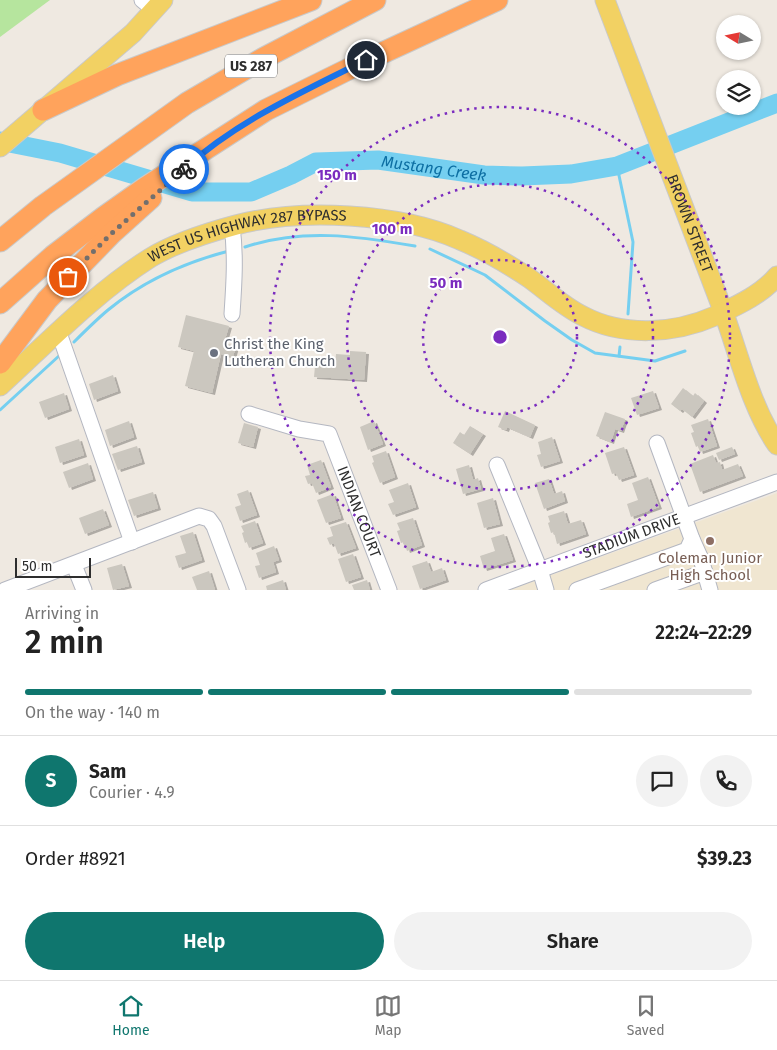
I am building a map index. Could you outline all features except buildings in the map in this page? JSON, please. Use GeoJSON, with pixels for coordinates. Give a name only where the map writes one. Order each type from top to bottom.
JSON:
{"type":"FeatureCollection","features":[{"type":"Feature","properties":{"kind":"highway"},"geometry":{"type":"LineString","coordinates":[[39,113],[117,75],[311,0]]}},
{"type":"Feature","properties":{"kind":"highway","name":"US 287"},"geometry":{"type":"LineString","coordinates":[[0,241],[43,206],[196,98],[264,58],[375,0]]}},
{"type":"Feature","properties":{"kind":"highway"},"geometry":{"type":"LineString","coordinates":[[0,303],[53,256],[113,221],[202,152],[266,110],[366,60],[496,0]]}},
{"type":"Feature","properties":{"kind":"highway"},"geometry":{"type":"LineString","coordinates":[[0,363],[47,300],[113,221]]}},
{"type":"Feature","properties":{"kind":"main road"},"geometry":{"type":"LineString","coordinates":[[0,147],[133,33],[153,3]]}},
{"type":"Feature","properties":{"kind":"main road","name":"BROWN STREET"},"geometry":{"type":"LineString","coordinates":[[608,6],[747,380],[765,425],[777,445]]}},
{"type":"Feature","properties":{"kind":"main road","name":"WEST US HIGHWAY 287 BYPASS"},"geometry":{"type":"LineString","coordinates":[[0,386],[98,297],[152,258],[197,237],[232,226],[280,217],[349,216],[393,221],[425,228],[460,239],[527,277],[582,316],[602,324],[635,330],[677,329],[707,319],[749,299],[777,276]]}},
{"type":"Feature","properties":{"kind":"street"},"geometry":{"type":"LineString","coordinates":[[232,226],[235,244],[232,314]]}},
{"type":"Feature","properties":{"kind":"street"},"geometry":{"type":"LineString","coordinates":[[59,333],[132,542]]}},
{"type":"Feature","properties":{"kind":"street","name":"INDIAN COURT"},"geometry":{"type":"LineString","coordinates":[[248,414],[299,429],[330,434],[389,590]]}},
{"type":"Feature","properties":{"kind":"street"},"geometry":{"type":"LineString","coordinates":[[657,443],[710,590]]}},
{"type":"Feature","properties":{"kind":"street"},"geometry":{"type":"LineString","coordinates":[[497,465],[540,570],[546,590]]}},
{"type":"Feature","properties":{"kind":"street","name":"STADIUM DRIVE"},"geometry":{"type":"LineString","coordinates":[[486,590],[777,482]]}},
{"type":"Feature","properties":{"kind":"street"},"geometry":{"type":"LineString","coordinates":[[5,590],[74,565],[195,516],[209,519],[214,526],[238,590]]}},
{"type":"Feature","properties":{"kind":"street"},"geometry":{"type":"LineString","coordinates":[[577,590],[688,550],[692,539]]}},
{"type":"Feature","properties":{"kind":"street"},"geometry":{"type":"LineString","coordinates":[[74,565],[84,590]]}},
{"type":"Feature","properties":{"kind":"street"},"geometry":{"type":"LineString","coordinates":[[656,590],[705,572]]}},
{"type":"Feature","properties":{"kind":"shaded area","name":"Coleman Junior High School"},"geometry":{"type":"Polygon","coordinates":[[[777,493],[777,590],[510,590],[777,493]]]}},
{"type":"Feature","properties":{"kind":"green space"},"geometry":{"type":"Polygon","coordinates":[[[0,0],[50,0],[0,37],[0,0]]]}},
{"type":"Feature","properties":{"kind":"waterway","name":"Mustang Creek"},"geometry":{"type":"LineString","coordinates":[[0,141],[60,153],[192,192],[251,192],[316,162],[378,160],[484,175],[571,174],[617,166],[777,103]]}},
{"type":"Feature","properties":{"kind":"waterway"},"geometry":{"type":"LineString","coordinates":[[617,166],[633,242],[628,314]]}},
{"type":"Feature","properties":{"kind":"waterway"},"geometry":{"type":"LineString","coordinates":[[245,247],[287,237],[309,236],[351,237],[415,246]]}},
{"type":"Feature","properties":{"kind":"waterway"},"geometry":{"type":"LineString","coordinates":[[430,249],[485,275],[545,321],[595,353],[655,361],[685,351]]}},
{"type":"Feature","properties":{"kind":"waterway"},"geometry":{"type":"LineString","coordinates":[[74,342],[108,310],[150,282],[181,267],[229,251]]}},
{"type":"Feature","properties":{"kind":"waterway"},"geometry":{"type":"LineString","coordinates":[[619,356],[620,347]]}},
{"type":"Feature","properties":{"kind":"waterway"},"geometry":{"type":"LineString","coordinates":[[0,410],[60,355]]}},
{"type":"Feature","properties":{"kind":"way so far"},"geometry":{"type":"LineString","coordinates":[[68,277],[111,234],[184,169]]}},
{"type":"Feature","properties":{"kind":"place","name":"Christ the King Lutheran Church"},"geometry":{"type":"Point","coordinates":[214,353]}},
{"type":"Feature","properties":{"kind":"place","name":"Coleman Junior High School"},"geometry":{"type":"Point","coordinates":[710,541]}},
{"type":"Feature","properties":{"kind":"route"},"geometry":{"type":"LineString","coordinates":[[184,169],[202,152],[266,110],[366,60]]}}]}
